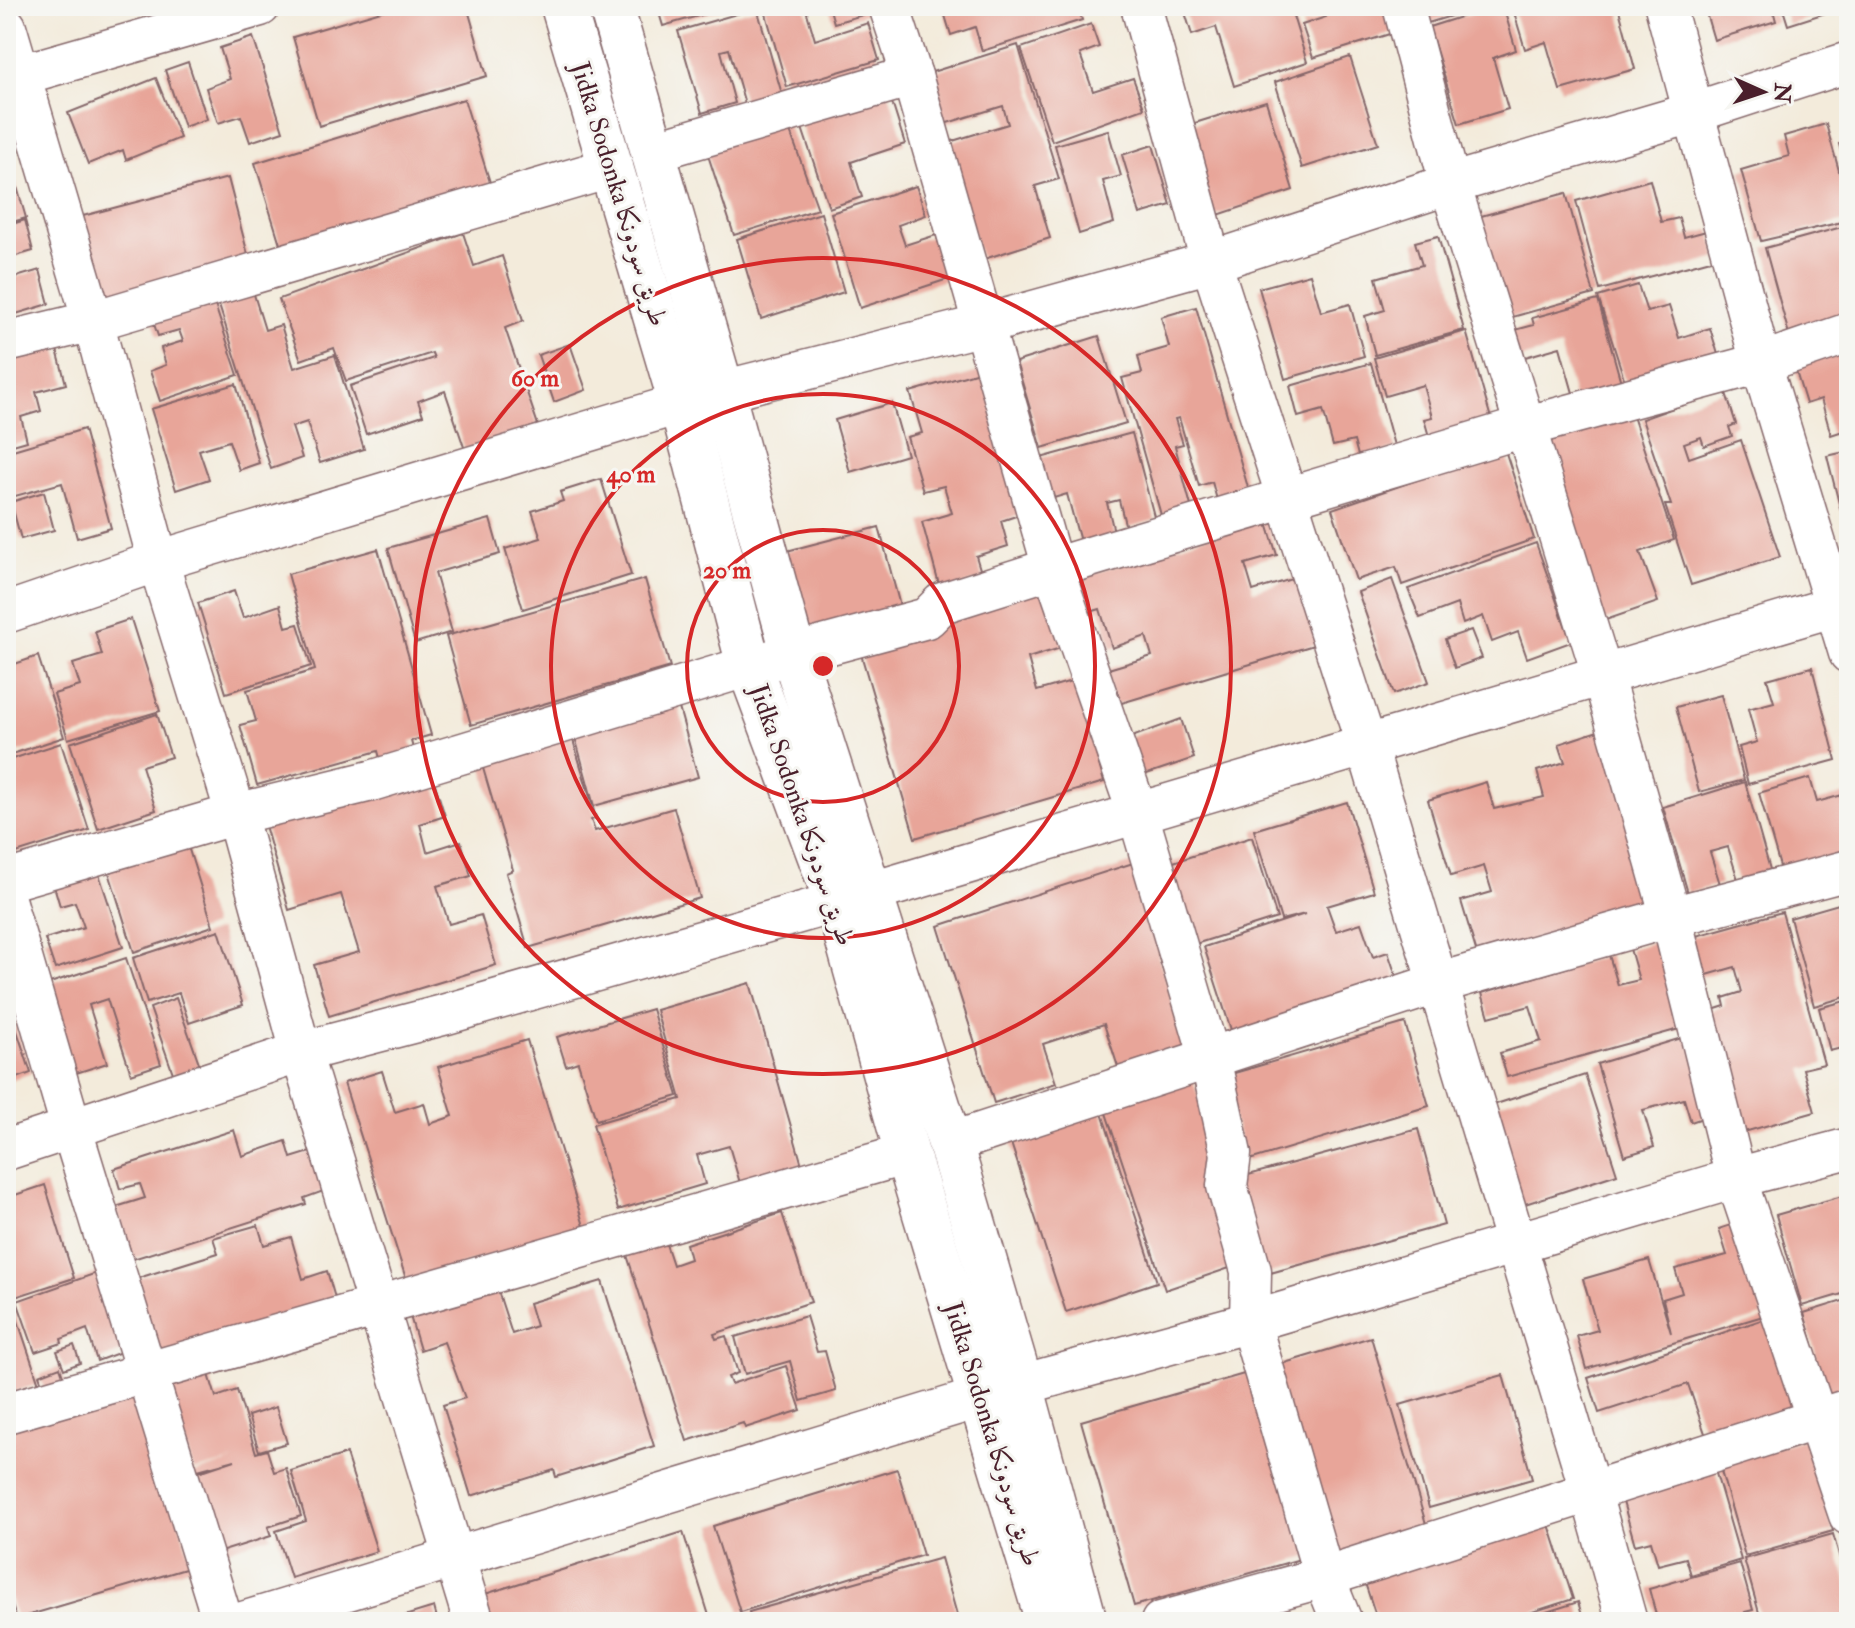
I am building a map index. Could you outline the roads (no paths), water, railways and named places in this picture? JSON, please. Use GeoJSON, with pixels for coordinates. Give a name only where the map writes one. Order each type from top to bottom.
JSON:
{"type":"FeatureCollection","features":[{"type":"Feature","properties":{"kind":"main road","name":"Jidka Sodonka طريق سودونكا"},"geometry":{"type":"LineString","coordinates":[[563,6],[613,167],[701,397],[794,656],[854,897],[907,1154],[1002,1391],[1085,1622]]}},
{"type":"Feature","properties":{"kind":"main road","name":"Jidka Sodonka طريق سودونكا"},"geometry":{"type":"LineString","coordinates":[[611,6],[654,151],[749,666],[854,897],[950,1143],[1048,1622]]}},
{"type":"Feature","properties":{"kind":"street"},"geometry":{"type":"LineString","coordinates":[[13,76],[260,6]]}},
{"type":"Feature","properties":{"kind":"street"},"geometry":{"type":"LineString","coordinates":[[889,6],[912,76],[1053,568],[1138,814],[1210,1058],[1231,1154],[1227,1186],[1251,1271],[1250,1322],[1324,1577],[1342,1622]]}},
{"type":"Feature","properties":{"kind":"street"},"geometry":{"type":"LineString","coordinates":[[1141,6],[1211,262],[1367,747],[1627,1622]]}},
{"type":"Feature","properties":{"kind":"street"},"geometry":{"type":"LineString","coordinates":[[1403,6],[1450,184],[1603,677],[1671,917],[1736,1178],[1834,1414],[1849,1515]]}},
{"type":"Feature","properties":{"kind":"street"},"geometry":{"type":"LineString","coordinates":[[1665,6],[1761,363],[1842,604],[1849,653]]}},
{"type":"Feature","properties":{"kind":"street"},"geometry":{"type":"LineString","coordinates":[[6,27],[13,76],[93,321],[158,561],[236,814],[301,1052],[381,1307],[474,1622]]}},
{"type":"Feature","properties":{"kind":"street"},"geometry":{"type":"LineString","coordinates":[[6,613],[158,561],[701,397],[983,325],[1211,262],[1450,184],[1692,113],[1849,62]]}},
{"type":"Feature","properties":{"kind":"street"},"geometry":{"type":"LineString","coordinates":[[654,151],[912,76]]}},
{"type":"Feature","properties":{"kind":"street"},"geometry":{"type":"LineString","coordinates":[[6,342],[93,321],[613,167]]}},
{"type":"Feature","properties":{"kind":"street"},"geometry":{"type":"LineString","coordinates":[[6,881],[236,814],[371,781],[749,666],[927,618],[942,603],[1053,568],[1524,427],[1761,363],[1849,333]]}},
{"type":"Feature","properties":{"kind":"street"},"geometry":{"type":"LineString","coordinates":[[6,1150],[301,1052],[443,1015],[854,897],[1842,604]]}},
{"type":"Feature","properties":{"kind":"street"},"geometry":{"type":"LineString","coordinates":[[950,1143],[1439,983],[1849,870]]}},
{"type":"Feature","properties":{"kind":"street"},"geometry":{"type":"LineString","coordinates":[[6,903],[72,1130],[223,1622]]}},
{"type":"Feature","properties":{"kind":"street"},"geometry":{"type":"LineString","coordinates":[[243,1622],[1002,1391],[1849,1148]]}},
{"type":"Feature","properties":{"kind":"street"},"geometry":{"type":"LineString","coordinates":[[6,1413],[907,1154]]}},
{"type":"Feature","properties":{"kind":"street"},"geometry":{"type":"LineString","coordinates":[[1161,1622],[1324,1577],[1834,1414]]}}]}
